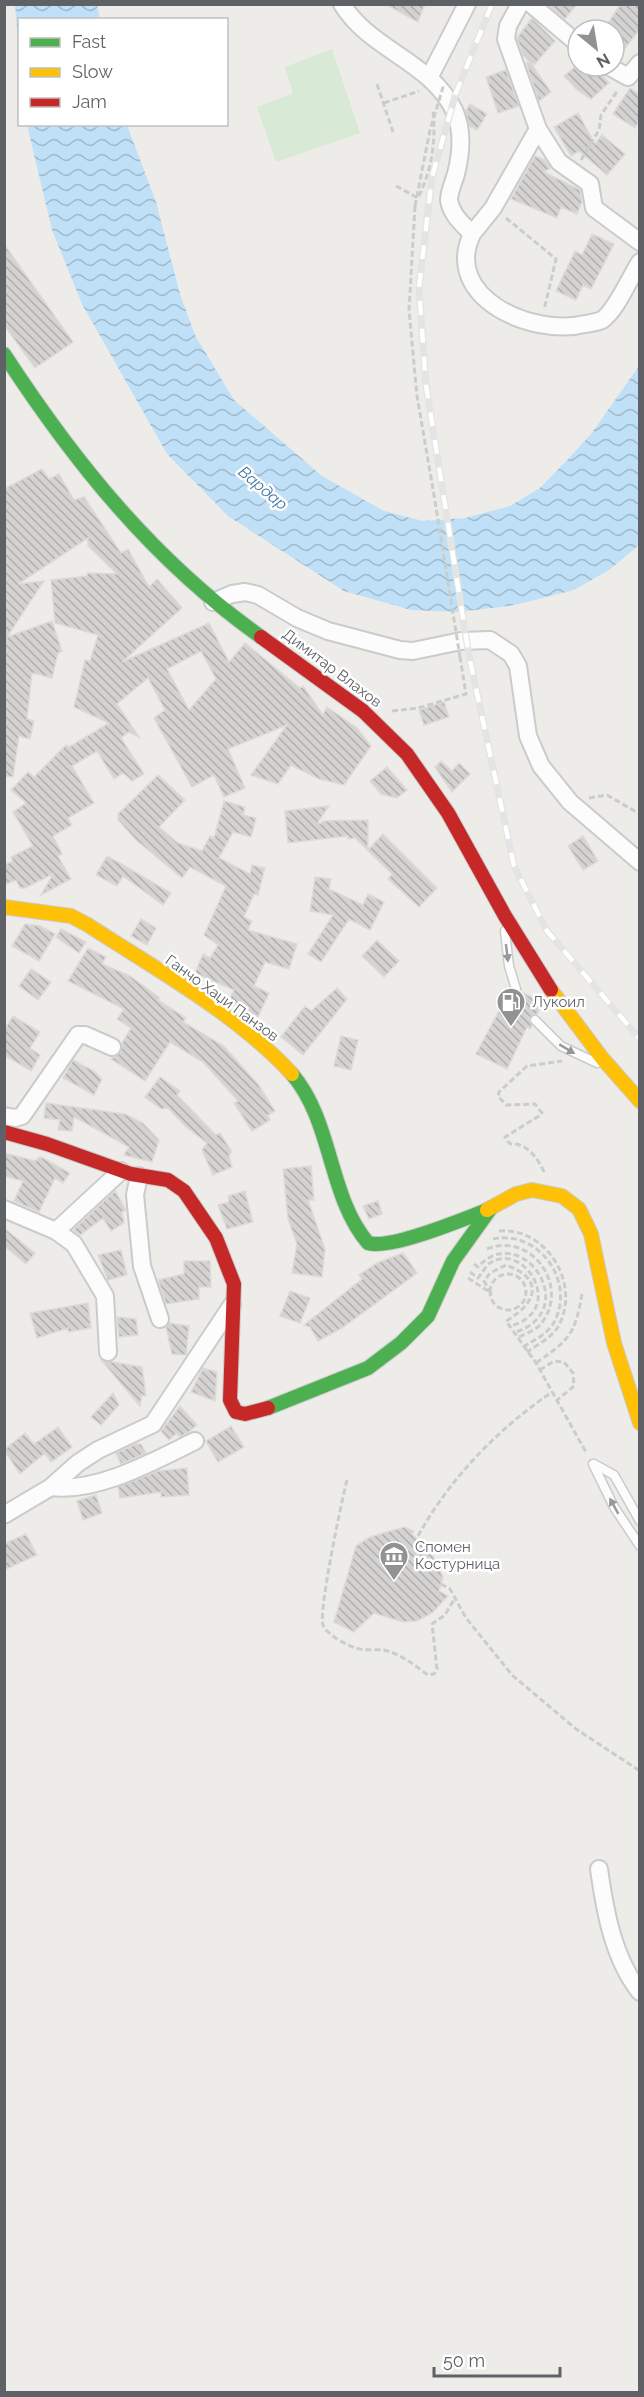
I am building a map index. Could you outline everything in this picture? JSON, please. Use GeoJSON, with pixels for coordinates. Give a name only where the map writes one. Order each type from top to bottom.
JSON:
{"type":"FeatureCollection","features":[{"type":"Feature","properties":{"kind":"street"},"geometry":{"type":"LineString","coordinates":[[342,4],[372,36],[437,80],[458,121],[460,139],[458,168],[449,199],[457,219],[472,234]]}},
{"type":"Feature","properties":{"kind":"street"},"geometry":{"type":"LineString","coordinates":[[437,80],[467,4]]}},
{"type":"Feature","properties":{"kind":"street"},"geometry":{"type":"LineString","coordinates":[[520,4],[508,26],[506,39],[538,129],[559,162],[590,184],[594,208],[639,242]]}},
{"type":"Feature","properties":{"kind":"street"},"geometry":{"type":"LineString","coordinates":[[531,4],[566,34]]}},
{"type":"Feature","properties":{"kind":"street"},"geometry":{"type":"LineString","coordinates":[[628,77],[639,63]]}},
{"type":"Feature","properties":{"kind":"street"},"geometry":{"type":"LineString","coordinates":[[538,129],[493,208],[472,234],[465,248],[466,270],[475,288],[489,302],[509,314],[542,324],[578,326],[602,320],[613,308],[639,262]]}},
{"type":"Feature","properties":{"kind":"street","name":"Димитар Влахов"},"geometry":{"type":"LineString","coordinates":[[4,354],[26,389],[109,499],[171,565],[213,602],[367,714],[409,756],[452,818],[505,915],[568,1016],[606,1066],[639,1101]]}},
{"type":"Feature","properties":{"kind":"street"},"geometry":{"type":"LineString","coordinates":[[213,602],[232,594],[245,592],[258,596],[297,618],[328,631],[400,650],[413,651],[461,641],[490,640],[511,654],[518,666],[524,720],[532,750],[556,787],[639,862]]}},
{"type":"Feature","properties":{"kind":"street","name":"Ганчо Хаџи Панзов"},"geometry":{"type":"LineString","coordinates":[[4,908],[71,916],[88,925],[233,1022],[273,1055],[301,1084],[311,1103],[352,1217],[360,1236],[367,1243],[372,1245],[409,1237],[491,1208]]}},
{"type":"Feature","properties":{"kind":"street"},"geometry":{"type":"LineString","coordinates":[[4,1116],[15,1118],[22,1116],[78,1035],[85,1035],[112,1047]]}},
{"type":"Feature","properties":{"kind":"street"},"geometry":{"type":"LineString","coordinates":[[4,1132],[47,1144],[121,1171],[168,1180],[184,1191],[216,1238],[230,1269],[234,1302],[230,1400],[236,1412],[245,1414],[260,1412],[368,1368],[401,1343],[428,1316],[453,1261],[491,1208],[522,1191],[536,1190],[567,1199],[578,1209],[588,1226],[612,1334],[639,1423]]}},
{"type":"Feature","properties":{"kind":"street"},"geometry":{"type":"LineString","coordinates":[[56,1232],[121,1171]]}},
{"type":"Feature","properties":{"kind":"street"},"geometry":{"type":"LineString","coordinates":[[139,1176],[135,1195],[142,1266],[160,1319]]}},
{"type":"Feature","properties":{"kind":"street"},"geometry":{"type":"LineString","coordinates":[[4,1209],[56,1232],[74,1244],[105,1296],[108,1352]]}},
{"type":"Feature","properties":{"kind":"street"},"geometry":{"type":"LineString","coordinates":[[4,1515],[51,1487],[78,1463],[98,1450],[153,1424],[234,1302]]}},
{"type":"Feature","properties":{"kind":"street"},"geometry":{"type":"LineString","coordinates":[[51,1487],[78,1488],[141,1467],[195,1441]]}},
{"type":"Feature","properties":{"kind":"street"},"geometry":{"type":"LineString","coordinates":[[599,1869],[604,1909],[632,1982],[639,1992]]}},
{"type":"Feature","properties":{"kind":"lane"},"geometry":{"type":"LineString","coordinates":[[505,915],[508,966],[516,989]]}},
{"type":"Feature","properties":{"kind":"lane"},"geometry":{"type":"LineString","coordinates":[[535,1020],[561,1046],[606,1066]]}},
{"type":"Feature","properties":{"kind":"lane"},"geometry":{"type":"LineString","coordinates":[[593,1464],[614,1475],[639,1521]]}},
{"type":"Feature","properties":{"kind":"lane"},"geometry":{"type":"LineString","coordinates":[[593,1464],[614,1507],[639,1546]]}},
{"type":"Feature","properties":{"kind":"path"},"geometry":{"type":"LineString","coordinates":[[574,172],[599,130],[601,115],[628,77]]}},
{"type":"Feature","properties":{"kind":"path"},"geometry":{"type":"LineString","coordinates":[[384,103],[420,91],[437,80]]}},
{"type":"Feature","properties":{"kind":"path"},"geometry":{"type":"LineString","coordinates":[[367,714],[418,708],[466,693],[417,396],[409,310],[415,206],[437,80]]}},
{"type":"Feature","properties":{"kind":"path"},"geometry":{"type":"LineString","coordinates":[[377,84],[393,132]]}},
{"type":"Feature","properties":{"kind":"path"},"geometry":{"type":"LineString","coordinates":[[396,186],[418,198],[430,172],[435,126],[433,106]]}},
{"type":"Feature","properties":{"kind":"path"},"geometry":{"type":"LineString","coordinates":[[493,208],[556,259],[542,324]]}},
{"type":"Feature","properties":{"kind":"path"},"geometry":{"type":"LineString","coordinates":[[570,802],[607,795],[639,814]]}},
{"type":"Feature","properties":{"kind":"path"},"geometry":{"type":"LineString","coordinates":[[552,1193],[541,1165],[532,1154],[517,1143],[510,1144],[505,1137],[539,1116],[542,1113],[540,1108],[535,1104],[506,1105],[498,1096],[499,1092],[527,1066],[564,1060],[578,1055]]}},
{"type":"Feature","properties":{"kind":"path"},"geometry":{"type":"LineString","coordinates":[[489,1232],[521,1232],[544,1245],[552,1254],[564,1286],[567,1299],[558,1328],[527,1352]]}},
{"type":"Feature","properties":{"kind":"path"},"geometry":{"type":"LineString","coordinates":[[485,1241],[501,1237],[525,1240],[545,1255],[556,1278],[561,1303],[552,1324],[546,1333],[523,1347]]}},
{"type":"Feature","properties":{"kind":"path"},"geometry":{"type":"LineString","coordinates":[[483,1251],[501,1245],[514,1246],[537,1257],[549,1279],[552,1290],[547,1315],[540,1326],[517,1338]]}},
{"type":"Feature","properties":{"kind":"path"},"geometry":{"type":"LineString","coordinates":[[470,1261],[478,1267],[488,1256],[503,1253],[526,1260],[536,1268],[545,1291],[542,1309],[534,1323],[514,1334]]}},
{"type":"Feature","properties":{"kind":"path"},"geometry":{"type":"LineString","coordinates":[[468,1271],[478,1278],[490,1263],[501,1260],[516,1262],[530,1272],[539,1290],[536,1309],[528,1318],[510,1327]]}},
{"type":"Feature","properties":{"kind":"path"},"geometry":{"type":"LineString","coordinates":[[490,1293],[493,1282],[502,1275],[508,1274],[519,1278],[526,1291],[522,1303],[508,1310],[496,1305],[490,1293],[484,1281],[490,1273],[506,1265],[516,1268],[529,1282],[532,1297],[529,1304],[506,1321],[536,1363],[593,1464]]}},
{"type":"Feature","properties":{"kind":"path"},"geometry":{"type":"LineString","coordinates":[[464,1275],[490,1293]]}},
{"type":"Feature","properties":{"kind":"path"},"geometry":{"type":"LineString","coordinates":[[536,1363],[565,1343],[578,1318],[583,1287]]}},
{"type":"Feature","properties":{"kind":"path"},"geometry":{"type":"LineString","coordinates":[[540,1370],[554,1361],[564,1362],[573,1373],[574,1386],[556,1401]]}},
{"type":"Feature","properties":{"kind":"path"},"geometry":{"type":"LineString","coordinates":[[418,1536],[445,1493],[468,1466],[526,1409],[552,1392]]}},
{"type":"Feature","properties":{"kind":"path"},"geometry":{"type":"LineString","coordinates":[[347,1480],[337,1516],[331,1566],[321,1612],[323,1626],[332,1636],[356,1648],[384,1650],[408,1660],[428,1675],[434,1674],[436,1663],[431,1632],[432,1624],[445,1615],[455,1598]]}},
{"type":"Feature","properties":{"kind":"path"},"geometry":{"type":"LineString","coordinates":[[441,1584],[450,1589],[466,1618],[512,1675],[576,1729],[639,1771]]}},
{"type":"Feature","properties":{"kind":"green space"},"geometry":{"type":"Polygon","coordinates":[[[332,49],[360,133],[276,162],[257,107],[293,93],[285,67],[332,49]]]}},
{"type":"Feature","properties":{"kind":"water"},"geometry":{"type":"Polygon","coordinates":[[[15,5],[97,5],[100,18],[18,18],[18,42],[15,5]]]}},
{"type":"Feature","properties":{"kind":"water","name":"Вардар"},"geometry":{"type":"Polygon","coordinates":[[[27,126],[127,126],[156,202],[180,294],[195,335],[234,400],[322,476],[384,511],[423,521],[465,518],[510,506],[540,488],[591,434],[639,366],[639,545],[609,570],[574,590],[515,605],[459,612],[411,610],[344,591],[228,516],[167,454],[82,304],[52,230],[27,126]]]}},
{"type":"Feature","properties":{"kind":"building"},"geometry":{"type":"Polygon","coordinates":[[[385,4],[425,4],[418,22],[385,4]]]}},
{"type":"Feature","properties":{"kind":"building"},"geometry":{"type":"Polygon","coordinates":[[[548,4],[577,4],[565,19],[548,4]]]}},
{"type":"Feature","properties":{"kind":"building"},"geometry":{"type":"Polygon","coordinates":[[[621,4],[639,4],[639,30],[626,47],[626,18],[611,18],[621,4]]]}},
{"type":"Feature","properties":{"kind":"building"},"geometry":{"type":"Polygon","coordinates":[[[532,18],[555,41],[534,65],[523,55],[517,38],[532,18]]]}},
{"type":"Feature","properties":{"kind":"building"},"geometry":{"type":"Polygon","coordinates":[[[530,62],[551,92],[539,101],[526,63],[530,62]]]}},
{"type":"Feature","properties":{"kind":"building"},"geometry":{"type":"Polygon","coordinates":[[[506,70],[519,106],[498,113],[486,77],[506,70]]]}},
{"type":"Feature","properties":{"kind":"building"},"geometry":{"type":"Polygon","coordinates":[[[566,74],[566,78],[605,78],[609,83],[591,99],[577,90],[564,76],[566,74]]]}},
{"type":"Feature","properties":{"kind":"building"},"geometry":{"type":"Polygon","coordinates":[[[630,88],[639,94],[639,121],[635,128],[613,114],[630,88]]]}},
{"type":"Feature","properties":{"kind":"building"},"geometry":{"type":"Polygon","coordinates":[[[470,104],[487,114],[477,130],[469,126],[466,111],[470,104]]]}},
{"type":"Feature","properties":{"kind":"building"},"geometry":{"type":"Polygon","coordinates":[[[578,113],[595,144],[602,135],[625,154],[607,175],[579,151],[571,156],[554,127],[578,113]]]}},
{"type":"Feature","properties":{"kind":"building"},"geometry":{"type":"Polygon","coordinates":[[[535,156],[545,160],[550,168],[544,172],[580,190],[582,202],[577,214],[561,207],[557,218],[511,199],[535,156]]]}},
{"type":"Feature","properties":{"kind":"building"},"geometry":{"type":"Polygon","coordinates":[[[592,234],[614,244],[591,289],[583,285],[576,300],[556,291],[575,251],[582,255],[592,234]]]}},
{"type":"Feature","properties":{"kind":"building"},"geometry":{"type":"Polygon","coordinates":[[[4,244],[73,342],[35,368],[4,325],[4,244]]]}},
{"type":"Feature","properties":{"kind":"building"},"geometry":{"type":"Polygon","coordinates":[[[42,469],[49,479],[59,474],[74,500],[84,497],[121,553],[128,549],[149,587],[157,579],[182,608],[122,662],[209,623],[229,662],[245,643],[300,688],[303,686],[323,715],[327,707],[357,728],[371,746],[344,785],[319,779],[291,765],[278,784],[251,775],[287,725],[228,749],[245,788],[224,797],[214,775],[192,787],[154,718],[165,710],[148,678],[117,704],[139,737],[129,732],[121,738],[144,774],[132,781],[123,773],[114,779],[97,751],[72,766],[94,803],[68,818],[72,825],[53,836],[62,854],[58,856],[71,879],[41,895],[53,874],[25,888],[20,888],[16,880],[4,885],[4,865],[13,861],[11,857],[33,846],[13,812],[26,803],[11,790],[28,772],[34,777],[66,745],[69,747],[109,723],[74,707],[85,660],[90,661],[98,635],[55,623],[51,580],[87,576],[87,573],[117,574],[88,546],[88,538],[18,584],[44,581],[7,637],[52,621],[62,651],[58,653],[52,678],[32,673],[27,719],[34,721],[30,739],[19,736],[13,777],[4,776],[4,489],[42,469]],[[201,651],[167,669],[189,710],[216,679],[201,651]]]}},
{"type":"Feature","properties":{"kind":"building"},"geometry":{"type":"Polygon","coordinates":[[[444,702],[449,717],[424,725],[419,710],[444,702]]]}},
{"type":"Feature","properties":{"kind":"building"},"geometry":{"type":"Polygon","coordinates":[[[441,761],[452,771],[459,763],[470,774],[452,792],[435,767],[441,761]]]}},
{"type":"Feature","properties":{"kind":"building"},"geometry":{"type":"Polygon","coordinates":[[[387,767],[407,790],[397,798],[381,794],[370,781],[387,767]]]}},
{"type":"Feature","properties":{"kind":"building"},"geometry":{"type":"Polygon","coordinates":[[[158,775],[185,800],[159,827],[178,843],[202,851],[210,836],[214,838],[224,801],[245,807],[243,815],[256,818],[251,837],[233,832],[219,858],[250,874],[252,865],[265,868],[258,895],[254,894],[244,917],[252,921],[248,930],[297,944],[289,969],[265,962],[254,986],[269,993],[258,1017],[228,1002],[234,990],[195,973],[203,954],[210,958],[218,945],[204,935],[226,886],[190,867],[182,878],[136,840],[118,820],[118,814],[158,775]]]}},
{"type":"Feature","properties":{"kind":"building"},"geometry":{"type":"Polygon","coordinates":[[[329,806],[318,822],[320,824],[323,821],[368,820],[368,850],[383,834],[437,888],[419,907],[388,879],[392,874],[355,838],[348,839],[348,836],[288,843],[285,811],[329,806]]]}},
{"type":"Feature","properties":{"kind":"building"},"geometry":{"type":"Polygon","coordinates":[[[583,836],[598,861],[583,870],[568,846],[583,836]]]}},
{"type":"Feature","properties":{"kind":"building"},"geometry":{"type":"Polygon","coordinates":[[[107,856],[171,893],[163,905],[123,876],[117,886],[96,875],[107,856]]]}},
{"type":"Feature","properties":{"kind":"building"},"geometry":{"type":"Polygon","coordinates":[[[315,877],[331,879],[329,889],[363,905],[368,894],[384,902],[370,930],[349,919],[321,962],[308,954],[333,915],[310,911],[315,877]]]}},
{"type":"Feature","properties":{"kind":"building"},"geometry":{"type":"Polygon","coordinates":[[[141,919],[156,928],[147,945],[131,936],[141,919]]]}},
{"type":"Feature","properties":{"kind":"building"},"geometry":{"type":"Polygon","coordinates":[[[25,924],[40,926],[55,934],[39,961],[12,946],[25,924]]]}},
{"type":"Feature","properties":{"kind":"building"},"geometry":{"type":"Polygon","coordinates":[[[61,929],[86,942],[79,953],[56,937],[61,929]]]}},
{"type":"Feature","properties":{"kind":"building"},"geometry":{"type":"Polygon","coordinates":[[[377,940],[399,961],[384,977],[362,956],[377,940]]]}},
{"type":"Feature","properties":{"kind":"building"},"geometry":{"type":"Polygon","coordinates":[[[88,948],[106,957],[102,964],[130,976],[160,998],[158,1000],[186,1018],[183,1022],[224,1046],[258,1084],[275,1111],[268,1115],[270,1120],[252,1131],[234,1103],[238,1101],[203,1062],[170,1042],[145,1081],[111,1059],[121,1052],[122,1043],[131,1028],[117,1019],[124,1009],[68,981],[88,948]]]}},
{"type":"Feature","properties":{"kind":"building"},"geometry":{"type":"Polygon","coordinates":[[[31,969],[51,982],[38,1000],[19,986],[31,969]]]}},
{"type":"Feature","properties":{"kind":"building"},"geometry":{"type":"Polygon","coordinates":[[[337,988],[347,999],[303,1055],[281,1037],[305,1006],[311,1011],[337,988]]]}},
{"type":"Feature","properties":{"kind":"building","name":"Лукоил"},"geometry":{"type":"Polygon","coordinates":[[[510,990],[515,995],[522,992],[543,1003],[537,1014],[529,1018],[532,1026],[530,1029],[527,1027],[507,1069],[476,1054],[510,990]]]}},
{"type":"Feature","properties":{"kind":"building"},"geometry":{"type":"Polygon","coordinates":[[[13,1016],[40,1032],[30,1048],[40,1055],[31,1071],[4,1055],[4,1030],[13,1016]]]}},
{"type":"Feature","properties":{"kind":"building"},"geometry":{"type":"Polygon","coordinates":[[[341,1036],[358,1040],[351,1070],[334,1066],[341,1036]]]}},
{"type":"Feature","properties":{"kind":"building"},"geometry":{"type":"Polygon","coordinates":[[[73,1060],[94,1071],[102,1079],[94,1095],[63,1078],[73,1060]]]}},
{"type":"Feature","properties":{"kind":"building"},"geometry":{"type":"Polygon","coordinates":[[[160,1077],[180,1091],[177,1095],[216,1135],[220,1133],[232,1152],[229,1155],[232,1167],[213,1175],[202,1150],[207,1143],[186,1127],[168,1108],[161,1109],[145,1097],[160,1077]]]}},
{"type":"Feature","properties":{"kind":"building"},"geometry":{"type":"Polygon","coordinates":[[[46,1103],[125,1114],[143,1123],[159,1140],[152,1162],[124,1155],[129,1147],[74,1117],[72,1131],[58,1130],[60,1120],[44,1118],[46,1103]]]}},
{"type":"Feature","properties":{"kind":"building"},"geometry":{"type":"Polygon","coordinates":[[[4,1153],[36,1161],[39,1157],[43,1158],[70,1173],[63,1183],[55,1178],[39,1212],[14,1201],[23,1181],[4,1176],[4,1153]]]}},
{"type":"Feature","properties":{"kind":"building"},"geometry":{"type":"Polygon","coordinates":[[[311,1166],[314,1200],[308,1200],[325,1249],[322,1277],[292,1273],[297,1244],[288,1219],[283,1169],[311,1166]]]}},
{"type":"Feature","properties":{"kind":"building"},"geometry":{"type":"Polygon","coordinates":[[[115,1191],[126,1210],[122,1212],[124,1223],[111,1231],[103,1218],[80,1235],[73,1230],[115,1191]]]}},
{"type":"Feature","properties":{"kind":"building"},"geometry":{"type":"Polygon","coordinates":[[[245,1191],[253,1222],[227,1229],[218,1205],[229,1202],[228,1196],[245,1191]]]}},
{"type":"Feature","properties":{"kind":"building"},"geometry":{"type":"Polygon","coordinates":[[[378,1201],[382,1214],[369,1219],[363,1206],[378,1201]]]}},
{"type":"Feature","properties":{"kind":"building"},"geometry":{"type":"Polygon","coordinates":[[[4,1228],[35,1253],[26,1264],[4,1246],[4,1228]]]}},
{"type":"Feature","properties":{"kind":"building"},"geometry":{"type":"Polygon","coordinates":[[[121,1250],[127,1275],[108,1280],[98,1255],[121,1250]]]}},
{"type":"Feature","properties":{"kind":"building"},"geometry":{"type":"Polygon","coordinates":[[[403,1253],[417,1273],[342,1328],[318,1341],[310,1327],[304,1325],[362,1279],[359,1275],[377,1263],[403,1253]]]}},
{"type":"Feature","properties":{"kind":"building"},"geometry":{"type":"Polygon","coordinates":[[[184,1261],[210,1261],[211,1287],[199,1287],[199,1299],[166,1304],[158,1280],[184,1274],[184,1261]]]}},
{"type":"Feature","properties":{"kind":"building"},"geometry":{"type":"Polygon","coordinates":[[[290,1291],[310,1298],[300,1323],[280,1316],[290,1291]]]}},
{"type":"Feature","properties":{"kind":"building"},"geometry":{"type":"Polygon","coordinates":[[[88,1303],[91,1328],[68,1332],[68,1328],[37,1338],[30,1313],[88,1303]]]}},
{"type":"Feature","properties":{"kind":"building"},"geometry":{"type":"Polygon","coordinates":[[[117,1317],[136,1319],[138,1335],[119,1337],[117,1317]]]}},
{"type":"Feature","properties":{"kind":"building"},"geometry":{"type":"Polygon","coordinates":[[[169,1323],[189,1326],[186,1355],[172,1354],[166,1327],[169,1323]]]}},
{"type":"Feature","properties":{"kind":"building"},"geometry":{"type":"Polygon","coordinates":[[[101,1360],[142,1367],[146,1396],[142,1395],[140,1406],[101,1360]]]}},
{"type":"Feature","properties":{"kind":"building"},"geometry":{"type":"Polygon","coordinates":[[[203,1368],[217,1372],[215,1401],[191,1392],[203,1368]]]}},
{"type":"Feature","properties":{"kind":"building"},"geometry":{"type":"Polygon","coordinates":[[[113,1393],[119,1405],[101,1425],[91,1417],[113,1393]]]}},
{"type":"Feature","properties":{"kind":"building"},"geometry":{"type":"Polygon","coordinates":[[[180,1406],[197,1425],[180,1437],[177,1433],[169,1440],[161,1431],[180,1406]]]}},
{"type":"Feature","properties":{"kind":"building"},"geometry":{"type":"Polygon","coordinates":[[[231,1426],[244,1447],[218,1462],[206,1441],[231,1426]]]}},
{"type":"Feature","properties":{"kind":"building"},"geometry":{"type":"Polygon","coordinates":[[[58,1427],[72,1447],[51,1462],[45,1453],[20,1474],[4,1450],[25,1433],[34,1444],[58,1427]]]}},
{"type":"Feature","properties":{"kind":"building"},"geometry":{"type":"Polygon","coordinates":[[[141,1444],[146,1453],[121,1464],[116,1453],[141,1444]]]}},
{"type":"Feature","properties":{"kind":"building"},"geometry":{"type":"Polygon","coordinates":[[[187,1468],[189,1495],[161,1497],[161,1492],[120,1498],[118,1487],[158,1471],[187,1468]]]}},
{"type":"Feature","properties":{"kind":"building"},"geometry":{"type":"Polygon","coordinates":[[[96,1495],[102,1513],[83,1520],[77,1501],[96,1495]]]}},
{"type":"Feature","properties":{"kind":"building","name":"Спомен Костурница"},"geometry":{"type":"Polygon","coordinates":[[[404,1527],[414,1531],[412,1534],[433,1556],[443,1577],[439,1591],[448,1596],[432,1613],[417,1621],[403,1622],[374,1613],[354,1632],[334,1622],[356,1546],[370,1537],[404,1527]]]}},
{"type":"Feature","properties":{"kind":"building"},"geometry":{"type":"Polygon","coordinates":[[[26,1534],[37,1555],[4,1570],[4,1544],[26,1534]]]}},
{"type":"Feature","properties":{"kind":"railway"},"geometry":{"type":"LineString","coordinates":[[492,4],[456,93],[432,177],[419,288],[426,385],[469,656],[514,866],[547,931],[640,1039]]}},
{"type":"Feature","properties":{"kind":"traffic: fast"},"geometry":{"type":"LineString","coordinates":[[4,354],[59,434],[119,508],[186,576],[261,637]]}},
{"type":"Feature","properties":{"kind":"traffic: fast"},"geometry":{"type":"LineString","coordinates":[[292,1074],[316,1114],[345,1204],[368,1243],[378,1244],[409,1238],[487,1210]]}},
{"type":"Feature","properties":{"kind":"traffic: fast"},"geometry":{"type":"LineString","coordinates":[[268,1408],[368,1368],[401,1343],[428,1316],[453,1261],[491,1208]]}},
{"type":"Feature","properties":{"kind":"traffic: slow"},"geometry":{"type":"LineString","coordinates":[[4,907],[71,916],[88,925],[195,993],[246,1031],[292,1074]]}},
{"type":"Feature","properties":{"kind":"traffic: slow"},"geometry":{"type":"LineString","coordinates":[[551,990],[602,1058],[640,1101]]}},
{"type":"Feature","properties":{"kind":"traffic: slow"},"geometry":{"type":"LineString","coordinates":[[487,1210],[516,1194],[532,1190],[562,1196],[579,1209],[591,1234],[614,1343],[640,1423]]}},
{"type":"Feature","properties":{"kind":"traffic: jam"},"geometry":{"type":"LineString","coordinates":[[261,637],[363,711],[407,754],[448,813],[505,916],[551,990]]}},
{"type":"Feature","properties":{"kind":"traffic: jam"},"geometry":{"type":"LineString","coordinates":[[4,1132],[47,1144],[131,1174],[168,1180],[184,1191],[216,1238],[234,1284],[230,1400],[236,1412],[245,1414],[268,1408]]}},
{"type":"Feature","properties":{"kind":"place","name":"Лукоил"},"geometry":{"type":"Point","coordinates":[511,1028]}},
{"type":"Feature","properties":{"kind":"place","name":"Спомен Костурница"},"geometry":{"type":"Point","coordinates":[394,1582]}}]}
